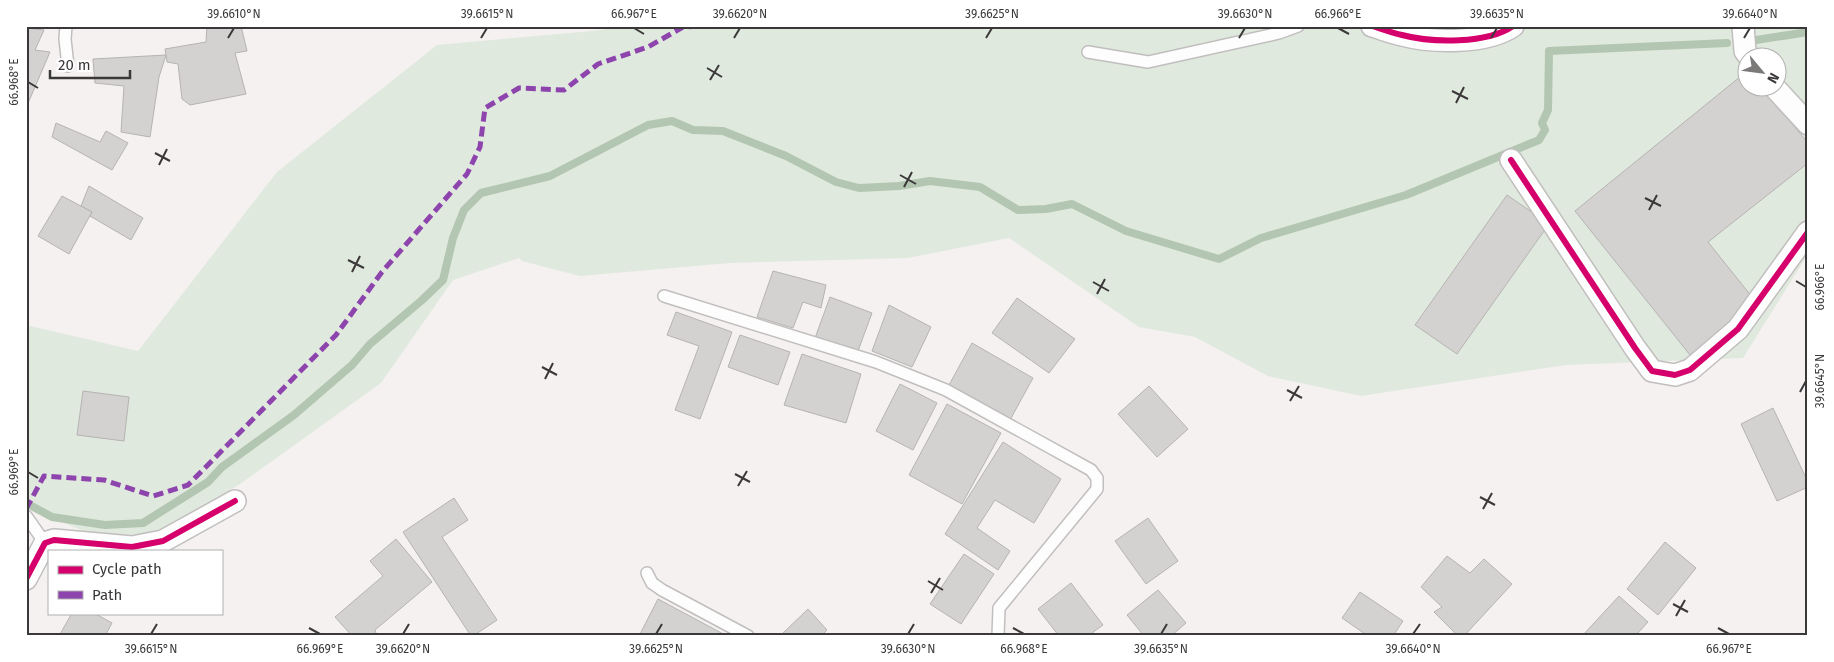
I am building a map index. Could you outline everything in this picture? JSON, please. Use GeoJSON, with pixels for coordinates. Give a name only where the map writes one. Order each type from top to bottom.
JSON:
{"type":"FeatureCollection","features":[{"type":"Feature","properties":{"kind":"street"},"geometry":{"type":"LineString","coordinates":[[1372,26],[1403,36],[1445,40],[1480,39],[1508,30],[1513,26]]}},
{"type":"Feature","properties":{"kind":"street"},"geometry":{"type":"LineString","coordinates":[[1743,26],[1745,48]]}},
{"type":"Feature","properties":{"kind":"street"},"geometry":{"type":"LineString","coordinates":[[1784,98],[1808,124]]}},
{"type":"Feature","properties":{"kind":"street"},"geometry":{"type":"LineString","coordinates":[[1511,160],[1635,348],[1652,371],[1664,375],[1675,375],[1690,370],[1738,329],[1808,232]]}},
{"type":"Feature","properties":{"kind":"street"},"geometry":{"type":"LineString","coordinates":[[26,579],[45,543],[54,540],[132,547],[163,541],[236,501]]}},
{"type":"Feature","properties":{"kind":"lane"},"geometry":{"type":"LineString","coordinates":[[66,26],[64,39],[68,66]]}},
{"type":"Feature","properties":{"kind":"lane"},"geometry":{"type":"LineString","coordinates":[[1088,52],[1148,62],[1279,33],[1298,26]]}},
{"type":"Feature","properties":{"kind":"lane"},"geometry":{"type":"LineString","coordinates":[[664,296],[876,362],[946,390],[1091,470],[1097,478],[1097,489],[999,608],[998,636]]}},
{"type":"Feature","properties":{"kind":"lane"},"geometry":{"type":"LineString","coordinates":[[26,516],[45,543]]}},
{"type":"Feature","properties":{"kind":"lane"},"geometry":{"type":"LineString","coordinates":[[647,573],[652,583],[662,590],[748,636]]}},
{"type":"Feature","properties":{"kind":"shaded area"},"geometry":{"type":"Polygon","coordinates":[[[612,26],[1808,26],[1808,254],[1743,358],[1566,365],[1361,396],[1268,376],[1195,337],[1139,327],[1009,238],[908,258],[730,263],[580,276],[522,261],[519,258],[453,280],[381,383],[243,482],[162,534],[93,535],[26,507],[26,325],[138,351],[277,172],[437,45],[602,30],[612,26]]]}},
{"type":"Feature","properties":{"kind":"building"},"geometry":{"type":"Polygon","coordinates":[[[207,26],[241,26],[247,51],[235,53],[246,94],[190,105],[182,99],[178,64],[167,62],[165,49],[206,42],[207,26]]]}},
{"type":"Feature","properties":{"kind":"building"},"geometry":{"type":"Polygon","coordinates":[[[26,28],[44,30],[35,50],[50,52],[26,108],[26,28]]]}},
{"type":"Feature","properties":{"kind":"building"},"geometry":{"type":"Polygon","coordinates":[[[166,55],[159,77],[150,137],[121,132],[124,86],[95,83],[93,59],[166,55]]]}},
{"type":"Feature","properties":{"kind":"building"},"geometry":{"type":"Polygon","coordinates":[[[1736,80],[1736,98],[1771,98],[1808,143],[1808,163],[1708,242],[1756,302],[1690,355],[1575,211],[1736,80]]]}},
{"type":"Feature","properties":{"kind":"building"},"geometry":{"type":"Polygon","coordinates":[[[56,123],[100,142],[106,131],[128,143],[112,170],[52,137],[56,123]]]}},
{"type":"Feature","properties":{"kind":"building"},"geometry":{"type":"Polygon","coordinates":[[[89,186],[143,218],[131,240],[90,216],[92,212],[81,206],[89,186]]]}},
{"type":"Feature","properties":{"kind":"building"},"geometry":{"type":"Polygon","coordinates":[[[1507,195],[1549,224],[1457,354],[1415,325],[1507,195]]]}},
{"type":"Feature","properties":{"kind":"building"},"geometry":{"type":"Polygon","coordinates":[[[62,196],[92,212],[69,254],[38,236],[62,196]]]}},
{"type":"Feature","properties":{"kind":"building"},"geometry":{"type":"Polygon","coordinates":[[[773,271],[826,285],[821,308],[803,302],[793,328],[757,317],[773,271]]]}},
{"type":"Feature","properties":{"kind":"building"},"geometry":{"type":"Polygon","coordinates":[[[830,297],[872,313],[858,351],[815,338],[830,297]]]}},
{"type":"Feature","properties":{"kind":"building"},"geometry":{"type":"Polygon","coordinates":[[[1017,298],[1075,339],[1049,373],[992,333],[1017,298]]]}},
{"type":"Feature","properties":{"kind":"building"},"geometry":{"type":"Polygon","coordinates":[[[889,305],[931,327],[912,367],[872,351],[889,305]]]}},
{"type":"Feature","properties":{"kind":"building"},"geometry":{"type":"Polygon","coordinates":[[[676,312],[732,332],[700,419],[675,410],[699,346],[667,335],[676,312]]]}},
{"type":"Feature","properties":{"kind":"building"},"geometry":{"type":"Polygon","coordinates":[[[740,335],[790,352],[778,385],[728,367],[740,335]]]}},
{"type":"Feature","properties":{"kind":"building"},"geometry":{"type":"Polygon","coordinates":[[[972,343],[1033,378],[1010,420],[949,385],[972,343]]]}},
{"type":"Feature","properties":{"kind":"building"},"geometry":{"type":"Polygon","coordinates":[[[802,354],[861,374],[846,423],[784,405],[802,354]]]}},
{"type":"Feature","properties":{"kind":"building"},"geometry":{"type":"Polygon","coordinates":[[[900,384],[937,403],[913,450],[876,431],[900,384]]]}},
{"type":"Feature","properties":{"kind":"building"},"geometry":{"type":"Polygon","coordinates":[[[1149,386],[1188,429],[1157,457],[1118,414],[1149,386]]]}},
{"type":"Feature","properties":{"kind":"building"},"geometry":{"type":"Polygon","coordinates":[[[83,391],[129,397],[124,441],[77,435],[83,391]]]}},
{"type":"Feature","properties":{"kind":"building"},"geometry":{"type":"Polygon","coordinates":[[[947,404],[1001,433],[962,504],[909,475],[947,404]]]}},
{"type":"Feature","properties":{"kind":"building"},"geometry":{"type":"Polygon","coordinates":[[[1773,408],[1808,482],[1808,487],[1777,501],[1741,424],[1773,408]]]}},
{"type":"Feature","properties":{"kind":"building"},"geometry":{"type":"Polygon","coordinates":[[[1003,442],[1061,479],[1034,523],[995,500],[977,528],[1010,551],[998,570],[945,534],[1003,442]]]}},
{"type":"Feature","properties":{"kind":"building"},"geometry":{"type":"Polygon","coordinates":[[[454,498],[468,520],[442,537],[497,620],[473,636],[471,636],[403,532],[454,498]]]}},
{"type":"Feature","properties":{"kind":"building"},"geometry":{"type":"Polygon","coordinates":[[[1148,518],[1178,561],[1146,584],[1115,541],[1148,518]]]}},
{"type":"Feature","properties":{"kind":"building"},"geometry":{"type":"Polygon","coordinates":[[[396,539],[432,582],[375,630],[377,636],[352,636],[335,617],[383,576],[370,561],[396,539]]]}},
{"type":"Feature","properties":{"kind":"building"},"geometry":{"type":"Polygon","coordinates":[[[1665,542],[1696,568],[1658,615],[1627,589],[1665,542]]]}},
{"type":"Feature","properties":{"kind":"building"},"geometry":{"type":"Polygon","coordinates":[[[964,554],[994,574],[961,624],[930,604],[964,554]]]}},
{"type":"Feature","properties":{"kind":"building"},"geometry":{"type":"Polygon","coordinates":[[[1447,556],[1470,573],[1484,559],[1512,584],[1464,636],[1458,636],[1434,612],[1442,607],[1421,587],[1447,556]]]}},
{"type":"Feature","properties":{"kind":"building"},"geometry":{"type":"Polygon","coordinates":[[[1071,583],[1103,625],[1088,636],[1059,636],[1038,609],[1071,583]]]}},
{"type":"Feature","properties":{"kind":"building"},"geometry":{"type":"Polygon","coordinates":[[[1158,590],[1186,623],[1171,636],[1144,636],[1127,615],[1158,590]]]}},
{"type":"Feature","properties":{"kind":"building"},"geometry":{"type":"Polygon","coordinates":[[[1360,592],[1403,621],[1393,636],[1368,636],[1342,618],[1360,592]]]}},
{"type":"Feature","properties":{"kind":"building"},"geometry":{"type":"Polygon","coordinates":[[[1619,596],[1648,622],[1635,636],[1584,636],[1583,635],[1619,596]]]}},
{"type":"Feature","properties":{"kind":"building"},"geometry":{"type":"Polygon","coordinates":[[[658,599],[727,636],[639,636],[658,599]]]}},
{"type":"Feature","properties":{"kind":"building"},"geometry":{"type":"Polygon","coordinates":[[[808,609],[827,630],[821,636],[781,635],[808,609]]]}},
{"type":"Feature","properties":{"kind":"building"},"geometry":{"type":"Polygon","coordinates":[[[71,614],[96,614],[112,623],[105,636],[59,636],[71,614]]]}},
{"type":"Feature","properties":{"kind":"waterway"},"geometry":{"type":"LineString","coordinates":[[1756,40],[1808,32]]}},
{"type":"Feature","properties":{"kind":"waterway"},"geometry":{"type":"LineString","coordinates":[[26,503],[52,517],[105,525],[143,523],[208,482],[222,467],[294,415],[352,365],[370,344],[443,280],[453,238],[464,210],[481,193],[550,176],[648,125],[672,121],[693,130],[723,131],[786,156],[836,182],[859,188],[899,186],[930,181],[980,187],[1018,210],[1046,209],[1072,204],[1126,231],[1219,259],[1261,238],[1406,195],[1539,140],[1545,130],[1542,123],[1548,110],[1549,51],[1727,43]]}},
{"type":"Feature","properties":{"kind":"marked path"},"geometry":{"type":"LineString","coordinates":[[26,509],[44,476],[104,480],[153,496],[188,485],[336,335],[382,272],[467,174],[480,147],[485,108],[519,88],[564,90],[598,64],[648,47],[683,27],[701,26]]}},
{"type":"Feature","properties":{"kind":"cycle path"},"geometry":{"type":"LineString","coordinates":[[1372,26],[1428,40],[1474,39],[1502,32],[1513,26]]}},
{"type":"Feature","properties":{"kind":"cycle path"},"geometry":{"type":"LineString","coordinates":[[1511,160],[1652,371],[1675,375],[1690,370],[1738,329],[1808,232]]}},
{"type":"Feature","properties":{"kind":"cycle path"},"geometry":{"type":"LineString","coordinates":[[26,579],[45,543],[54,540],[132,547],[163,541],[235,501]]}}]}
